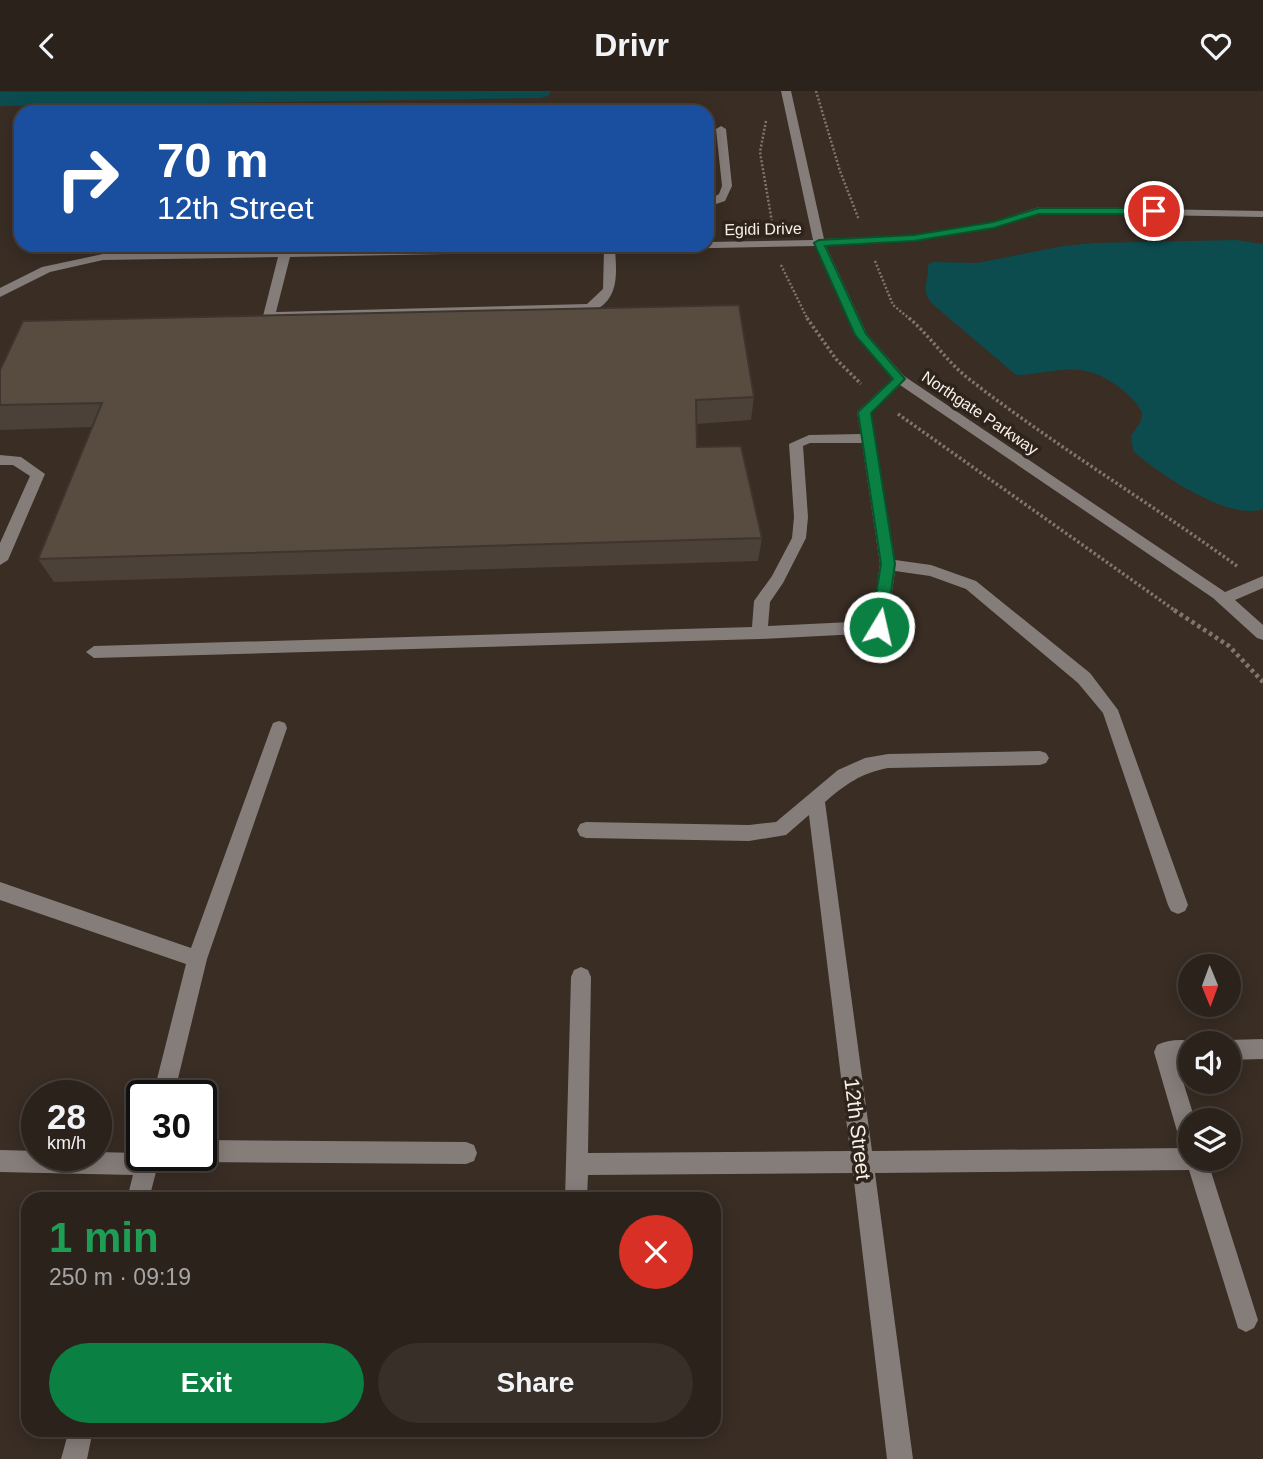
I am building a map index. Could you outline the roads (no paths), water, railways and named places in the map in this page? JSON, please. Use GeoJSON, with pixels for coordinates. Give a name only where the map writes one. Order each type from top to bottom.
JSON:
{"type":"FeatureCollection","features":[{"type":"Feature","properties":{"kind":"street","name":"Northgate Parkway"},"geometry":{"type":"LineString","coordinates":[[786,91],[819,243],[861,335],[900,379],[1223,599],[1263,634]]}},
{"type":"Feature","properties":{"kind":"street"},"geometry":{"type":"LineString","coordinates":[[714,202],[726,194],[727,186],[721,129]]}},
{"type":"Feature","properties":{"kind":"street","name":"Egidi Drive"},"geometry":{"type":"LineString","coordinates":[[714,245],[914,238],[994,225],[1039,211],[1263,214]]}},
{"type":"Feature","properties":{"kind":"street","name":"Egidi Drive"},"geometry":{"type":"LineString","coordinates":[[0,293],[46,269],[103,257],[304,252]]}},
{"type":"Feature","properties":{"kind":"street"},"geometry":{"type":"LineString","coordinates":[[285,254],[269,316],[590,308],[605,299],[610,290],[610,252]]}},
{"type":"Feature","properties":{"kind":"street"},"geometry":{"type":"LineString","coordinates":[[94,652],[769,633],[879,627],[888,564],[864,412],[900,379]]}},
{"type":"Feature","properties":{"kind":"street"},"geometry":{"type":"LineString","coordinates":[[769,633],[762,601],[778,579],[799,538],[801,517],[796,444],[810,439],[869,439]]}},
{"type":"Feature","properties":{"kind":"street"},"geometry":{"type":"LineString","coordinates":[[0,460],[16,460],[38,474],[0,560]]}},
{"type":"Feature","properties":{"kind":"street"},"geometry":{"type":"LineString","coordinates":[[888,564],[931,571],[971,585],[1093,689],[1110,710],[1178,905]]}},
{"type":"Feature","properties":{"kind":"street"},"geometry":{"type":"LineString","coordinates":[[1223,599],[1262,582]]}},
{"type":"Feature","properties":{"kind":"street"},"geometry":{"type":"LineString","coordinates":[[167,1080],[197,959],[279,728]]}},
{"type":"Feature","properties":{"kind":"street"},"geometry":{"type":"LineString","coordinates":[[586,830],[749,833],[780,829],[844,775],[865,765],[1040,758]]}},
{"type":"Feature","properties":{"kind":"street","name":"12th Street"},"geometry":{"type":"LineString","coordinates":[[816,799],[900,1459]]}},
{"type":"Feature","properties":{"kind":"street"},"geometry":{"type":"LineString","coordinates":[[0,891],[197,959]]}},
{"type":"Feature","properties":{"kind":"street"},"geometry":{"type":"LineString","coordinates":[[576,1192],[581,977]]}},
{"type":"Feature","properties":{"kind":"street"},"geometry":{"type":"LineString","coordinates":[[1241,1050],[1263,1049]]}},
{"type":"Feature","properties":{"kind":"street"},"geometry":{"type":"LineString","coordinates":[[1178,1051],[1164,1052],[1181,1108]]}},
{"type":"Feature","properties":{"kind":"street"},"geometry":{"type":"LineString","coordinates":[[217,1151],[466,1153]]}},
{"type":"Feature","properties":{"kind":"street"},"geometry":{"type":"LineString","coordinates":[[577,1164],[862,1162],[1178,1152]]}},
{"type":"Feature","properties":{"kind":"street"},"geometry":{"type":"LineString","coordinates":[[0,1161],[126,1160]]}},
{"type":"Feature","properties":{"kind":"street"},"geometry":{"type":"LineString","coordinates":[[140,1192],[144,1171]]}},
{"type":"Feature","properties":{"kind":"street"},"geometry":{"type":"LineString","coordinates":[[1200,1171],[1246,1320]]}},
{"type":"Feature","properties":{"kind":"street"},"geometry":{"type":"LineString","coordinates":[[74,1459],[79,1437]]}},
{"type":"Feature","properties":{"kind":"water"},"geometry":{"type":"Polygon","coordinates":[[[1236,240],[1263,244],[1263,509],[1248,511],[1232,508],[1213,502],[1176,483],[1133,451],[1131,436],[1141,421],[1142,412],[1134,400],[1120,388],[1103,377],[1079,370],[1016,375],[936,307],[926,292],[928,265],[933,262],[977,263],[1063,246],[1095,243],[1236,240]]]}},
{"type":"Feature","properties":{"kind":"waterway"},"geometry":{"type":"LineString","coordinates":[[0,99],[540,91]]}}]}
